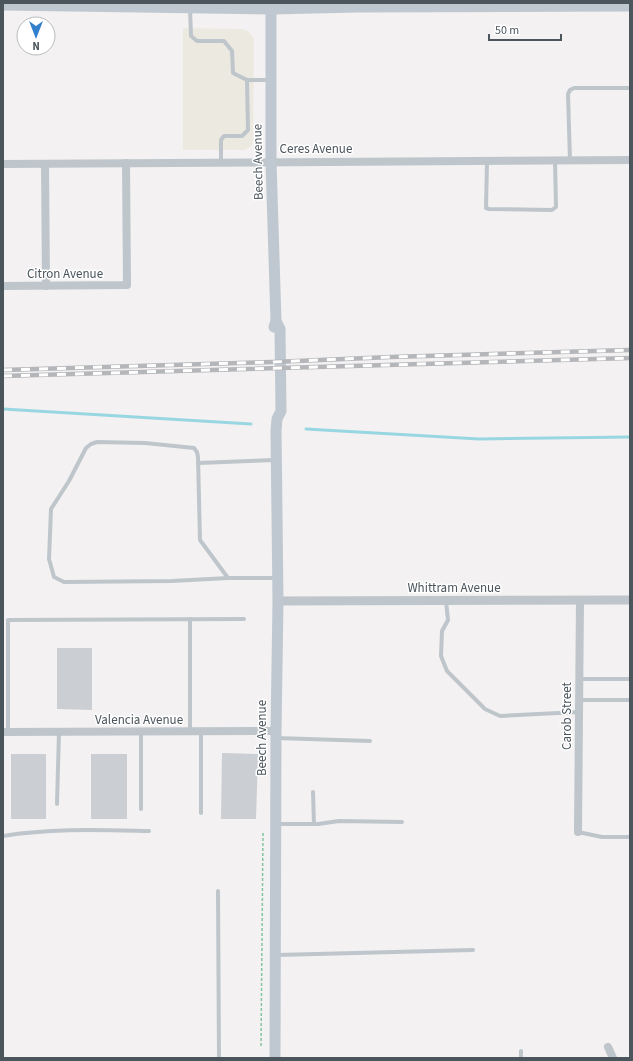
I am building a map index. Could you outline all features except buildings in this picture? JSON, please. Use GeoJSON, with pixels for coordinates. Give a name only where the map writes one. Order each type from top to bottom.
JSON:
{"type":"FeatureCollection","features":[{"type":"Feature","properties":{"kind":"main road"},"geometry":{"type":"LineString","coordinates":[[3,5],[630,6]]}},
{"type":"Feature","properties":{"kind":"main road","name":"Beech Avenue"},"geometry":{"type":"LineString","coordinates":[[271,6],[271,162],[276,322],[273,328],[273,369],[274,412],[277,419],[278,578],[276,735],[277,955],[275,1058]]}},
{"type":"Feature","properties":{"kind":"street","name":"Ceres Avenue"},"geometry":{"type":"LineString","coordinates":[[3,164],[630,160]]}},
{"type":"Feature","properties":{"kind":"street","name":"Citron Avenue"},"geometry":{"type":"LineString","coordinates":[[3,286],[127,285],[126,163]]}},
{"type":"Feature","properties":{"kind":"street"},"geometry":{"type":"LineString","coordinates":[[45,164],[46,286]]}},
{"type":"Feature","properties":{"kind":"street","name":"Carob Street"},"geometry":{"type":"LineString","coordinates":[[578,832],[580,600]]}},
{"type":"Feature","properties":{"kind":"street","name":"Whittram Avenue"},"geometry":{"type":"LineString","coordinates":[[278,601],[630,600]]}},
{"type":"Feature","properties":{"kind":"street","name":"Valencia Avenue"},"geometry":{"type":"LineString","coordinates":[[5,732],[201,731],[276,735]]}},
{"type":"Feature","properties":{"kind":"street"},"geometry":{"type":"LineString","coordinates":[[608,1047],[613,1058]]}},
{"type":"Feature","properties":{"kind":"lane"},"geometry":{"type":"LineString","coordinates":[[193,6],[191,36],[197,41],[224,41],[232,51],[233,73],[247,80],[271,80]]}},
{"type":"Feature","properties":{"kind":"lane"},"geometry":{"type":"LineString","coordinates":[[221,162],[221,140],[224,136],[242,136],[248,130],[247,80]]}},
{"type":"Feature","properties":{"kind":"lane"},"geometry":{"type":"LineString","coordinates":[[570,160],[568,94],[570,90],[574,88],[630,88]]}},
{"type":"Feature","properties":{"kind":"lane"},"geometry":{"type":"LineString","coordinates":[[486,161],[486,208],[552,210],[556,207],[555,160]]}},
{"type":"Feature","properties":{"kind":"lane"},"geometry":{"type":"LineString","coordinates":[[228,578],[200,540],[198,463],[197,452],[194,448],[145,443],[97,442],[86,448],[69,482],[50,510],[49,559],[54,577],[64,582],[278,578]]}},
{"type":"Feature","properties":{"kind":"lane"},"geometry":{"type":"LineString","coordinates":[[198,463],[277,460]]}},
{"type":"Feature","properties":{"kind":"lane"},"geometry":{"type":"LineString","coordinates":[[446,601],[448,620],[442,631],[441,656],[447,671],[485,708],[500,716],[579,712]]}},
{"type":"Feature","properties":{"kind":"lane"},"geometry":{"type":"LineString","coordinates":[[190,619],[190,731]]}},
{"type":"Feature","properties":{"kind":"lane"},"geometry":{"type":"LineString","coordinates":[[5,732],[8,620],[244,619]]}},
{"type":"Feature","properties":{"kind":"lane"},"geometry":{"type":"LineString","coordinates":[[580,679],[630,679]]}},
{"type":"Feature","properties":{"kind":"lane"},"geometry":{"type":"LineString","coordinates":[[579,700],[630,700]]}},
{"type":"Feature","properties":{"kind":"lane"},"geometry":{"type":"LineString","coordinates":[[200,813],[201,731]]}},
{"type":"Feature","properties":{"kind":"lane"},"geometry":{"type":"LineString","coordinates":[[57,804],[58,732]]}},
{"type":"Feature","properties":{"kind":"lane"},"geometry":{"type":"LineString","coordinates":[[141,732],[141,809]]}},
{"type":"Feature","properties":{"kind":"lane"},"geometry":{"type":"LineString","coordinates":[[276,735],[370,741]]}},
{"type":"Feature","properties":{"kind":"lane"},"geometry":{"type":"LineString","coordinates":[[313,792],[314,824]]}},
{"type":"Feature","properties":{"kind":"lane"},"geometry":{"type":"LineString","coordinates":[[276,824],[314,824],[338,821],[402,822]]}},
{"type":"Feature","properties":{"kind":"lane"},"geometry":{"type":"LineString","coordinates":[[3,836],[25,833],[85,830],[149,831]]}},
{"type":"Feature","properties":{"kind":"lane"},"geometry":{"type":"LineString","coordinates":[[578,832],[602,837],[630,837]]}},
{"type":"Feature","properties":{"kind":"lane"},"geometry":{"type":"LineString","coordinates":[[218,891],[219,1058]]}},
{"type":"Feature","properties":{"kind":"lane"},"geometry":{"type":"LineString","coordinates":[[277,955],[473,950]]}},
{"type":"Feature","properties":{"kind":"lane"},"geometry":{"type":"LineString","coordinates":[[521,1051],[521,1058]]}},
{"type":"Feature","properties":{"kind":"path"},"geometry":{"type":"LineString","coordinates":[[261,1046],[263,832]]}},
{"type":"Feature","properties":{"kind":"shaded area"},"geometry":{"type":"Polygon","coordinates":[[[183,28],[242,29],[247,31],[254,38],[253,140],[252,145],[245,150],[183,150],[183,28]]]}},
{"type":"Feature","properties":{"kind":"waterway"},"geometry":{"type":"LineString","coordinates":[[3,409],[251,424]]}},
{"type":"Feature","properties":{"kind":"waterway"},"geometry":{"type":"LineString","coordinates":[[306,429],[479,439],[630,437]]}},
{"type":"Feature","properties":{"kind":"railway"},"geometry":{"type":"LineString","coordinates":[[3,370],[630,350]]}},
{"type":"Feature","properties":{"kind":"railway"},"geometry":{"type":"LineString","coordinates":[[3,376],[630,358]]}}]}
